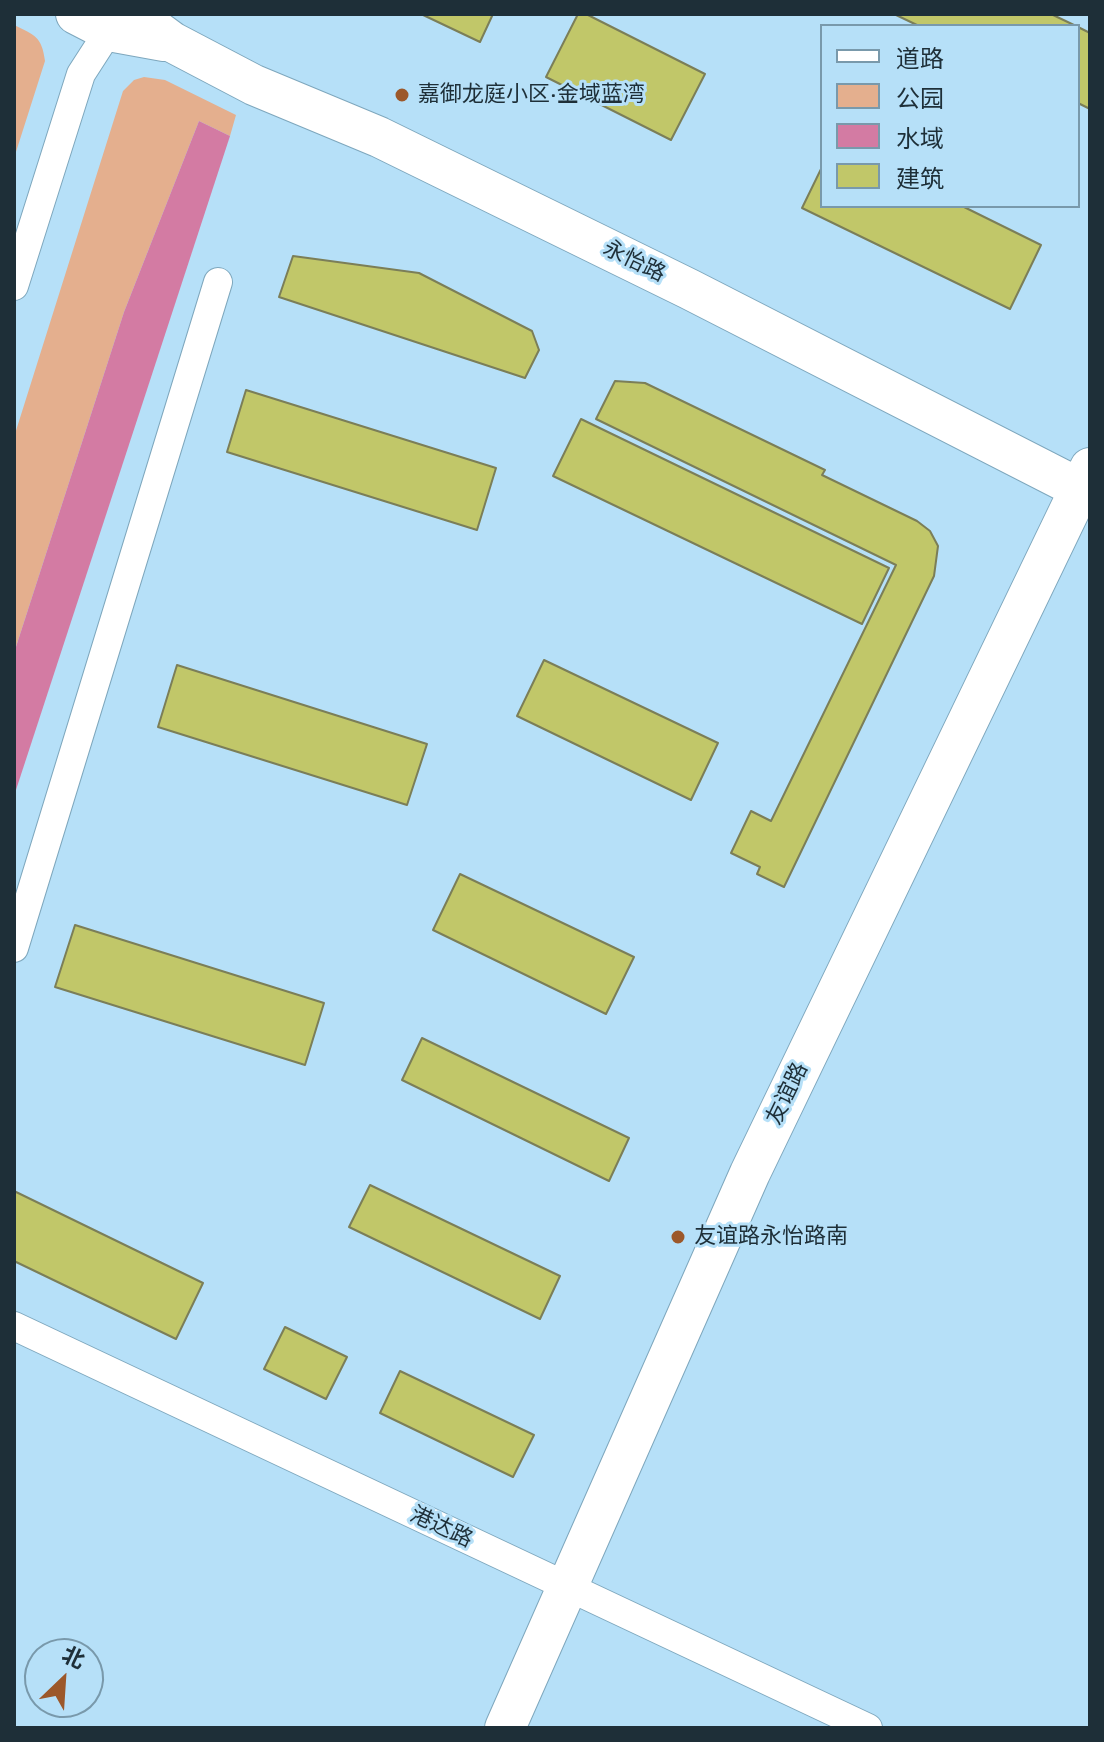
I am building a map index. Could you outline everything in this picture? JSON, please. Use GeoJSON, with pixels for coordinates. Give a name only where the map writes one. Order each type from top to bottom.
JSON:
{"type":"FeatureCollection","features":[{"type":"Feature","properties":{"kind":"street","name":"永怡路"},"geometry":{"type":"LineString","coordinates":[[110,18],[172,42],[254,85],[393,144],[1087,484]]}},
{"type":"Feature","properties":{"kind":"street"},"geometry":{"type":"LineString","coordinates":[[14,286],[81,74],[110,18]]}},
{"type":"Feature","properties":{"kind":"street"},"geometry":{"type":"LineString","coordinates":[[14,948],[218,282]]}},
{"type":"Feature","properties":{"kind":"street","name":"友谊路"},"geometry":{"type":"LineString","coordinates":[[505,1728],[750,1173],[1087,484]]}},
{"type":"Feature","properties":{"kind":"street","name":"港达路"},"geometry":{"type":"LineString","coordinates":[[14,1326],[868,1728]]}},
{"type":"Feature","properties":{"kind":"green space"},"geometry":{"type":"Polygon","coordinates":[[[14,25],[36,38],[45,61],[15,155],[14,25]]]}},
{"type":"Feature","properties":{"kind":"green space"},"geometry":{"type":"Polygon","coordinates":[[[144,77],[165,80],[236,115],[230,136],[199,121],[124,312],[14,653],[14,437],[123,91],[134,80],[144,77]]]}},
{"type":"Feature","properties":{"kind":"water"},"geometry":{"type":"Polygon","coordinates":[[[199,121],[230,136],[14,796],[14,653],[124,312],[199,121]]]}},
{"type":"Feature","properties":{"kind":"building"},"geometry":{"type":"Polygon","coordinates":[[[421,14],[493,14],[480,42],[421,14]]]}},
{"type":"Feature","properties":{"kind":"building"},"geometry":{"type":"Polygon","coordinates":[[[578,14],[586,14],[705,74],[671,140],[546,77],[578,14]]]}},
{"type":"Feature","properties":{"kind":"building"},"geometry":{"type":"Polygon","coordinates":[[[894,14],[1051,14],[1072,24],[915,24],[894,14]]]}},
{"type":"Feature","properties":{"kind":"building"},"geometry":{"type":"Polygon","coordinates":[[[1080,28],[1090,33],[1090,109],[1080,104],[1080,28]]]}},
{"type":"Feature","properties":{"kind":"building"},"geometry":{"type":"Polygon","coordinates":[[[820,171],[820,208],[966,208],[1041,245],[1010,309],[802,208],[820,171]]]}},
{"type":"Feature","properties":{"kind":"building"},"geometry":{"type":"Polygon","coordinates":[[[293,256],[419,273],[532,331],[539,350],[525,378],[279,297],[293,256]]]}},
{"type":"Feature","properties":{"kind":"building"},"geometry":{"type":"Polygon","coordinates":[[[615,381],[645,383],[825,470],[822,475],[917,521],[930,531],[938,546],[934,576],[784,887],[757,874],[760,867],[731,853],[751,811],[771,821],[896,565],[596,419],[615,381]]]}},
{"type":"Feature","properties":{"kind":"building"},"geometry":{"type":"Polygon","coordinates":[[[246,390],[496,468],[477,530],[227,452],[246,390]]]}},
{"type":"Feature","properties":{"kind":"building"},"geometry":{"type":"Polygon","coordinates":[[[581,419],[889,568],[862,624],[553,476],[581,419]]]}},
{"type":"Feature","properties":{"kind":"building"},"geometry":{"type":"Polygon","coordinates":[[[544,660],[718,743],[691,800],[517,716],[544,660]]]}},
{"type":"Feature","properties":{"kind":"building"},"geometry":{"type":"Polygon","coordinates":[[[177,665],[427,744],[407,805],[158,727],[177,665]]]}},
{"type":"Feature","properties":{"kind":"building"},"geometry":{"type":"Polygon","coordinates":[[[460,874],[634,957],[606,1014],[433,930],[460,874]]]}},
{"type":"Feature","properties":{"kind":"building"},"geometry":{"type":"Polygon","coordinates":[[[75,925],[324,1003],[305,1065],[55,987],[75,925]]]}},
{"type":"Feature","properties":{"kind":"building"},"geometry":{"type":"Polygon","coordinates":[[[422,1038],[629,1138],[609,1181],[402,1080],[422,1038]]]}},
{"type":"Feature","properties":{"kind":"building"},"geometry":{"type":"Polygon","coordinates":[[[370,1185],[560,1276],[540,1319],[349,1227],[370,1185]]]}},
{"type":"Feature","properties":{"kind":"building"},"geometry":{"type":"Polygon","coordinates":[[[14,1191],[203,1283],[176,1339],[14,1261],[14,1191]]]}},
{"type":"Feature","properties":{"kind":"building"},"geometry":{"type":"Polygon","coordinates":[[[285,1327],[347,1357],[326,1399],[264,1369],[285,1327]]]}},
{"type":"Feature","properties":{"kind":"building"},"geometry":{"type":"Polygon","coordinates":[[[400,1371],[534,1435],[513,1477],[380,1413],[400,1371]]]}},
{"type":"Feature","properties":{"kind":"place","name":"嘉御龙庭小区·金域蓝湾"},"geometry":{"type":"Point","coordinates":[402,95]}},
{"type":"Feature","properties":{"kind":"place","name":"友谊路永怡路南"},"geometry":{"type":"Point","coordinates":[678,1237]}}]}
